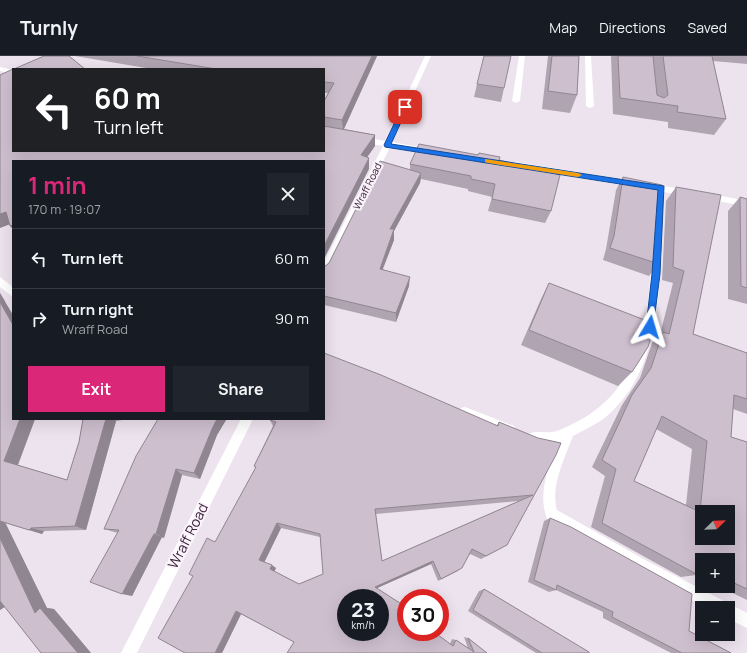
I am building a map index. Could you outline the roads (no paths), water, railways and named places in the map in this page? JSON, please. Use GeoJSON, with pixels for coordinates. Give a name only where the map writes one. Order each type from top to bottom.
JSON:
{"type":"FeatureCollection","features":[{"type":"Feature","properties":{"kind":"street","name":"Wraff Road"},"geometry":{"type":"LineString","coordinates":[[325,270],[387,145],[428,56]]}},
{"type":"Feature","properties":{"kind":"street"},"geometry":{"type":"LineString","coordinates":[[516,101],[522,56]]}},
{"type":"Feature","properties":{"kind":"street"},"geometry":{"type":"LineString","coordinates":[[588,56],[590,106]]}},
{"type":"Feature","properties":{"kind":"street"},"geometry":{"type":"LineString","coordinates":[[0,69],[12,72]]}},
{"type":"Feature","properties":{"kind":"street"},"geometry":{"type":"LineString","coordinates":[[352,138],[434,152]]}},
{"type":"Feature","properties":{"kind":"street"},"geometry":{"type":"LineString","coordinates":[[505,164],[661,192],[747,204]]}},
{"type":"Feature","properties":{"kind":"street"},"geometry":{"type":"LineString","coordinates":[[454,407],[532,438],[544,441],[596,419],[627,386],[640,364],[648,339],[658,242]]}},
{"type":"Feature","properties":{"kind":"street"},"geometry":{"type":"LineString","coordinates":[[0,281],[12,292]]}},
{"type":"Feature","properties":{"kind":"street","name":"Wraff Road"},"geometry":{"type":"LineString","coordinates":[[129,653],[243,420]]}},
{"type":"Feature","properties":{"kind":"street"},"geometry":{"type":"LineString","coordinates":[[568,432],[558,460],[549,498],[548,507],[552,514],[636,563],[709,601]]}},
{"type":"Feature","properties":{"kind":"street"},"geometry":{"type":"LineString","coordinates":[[735,615],[747,621]]}}]}
